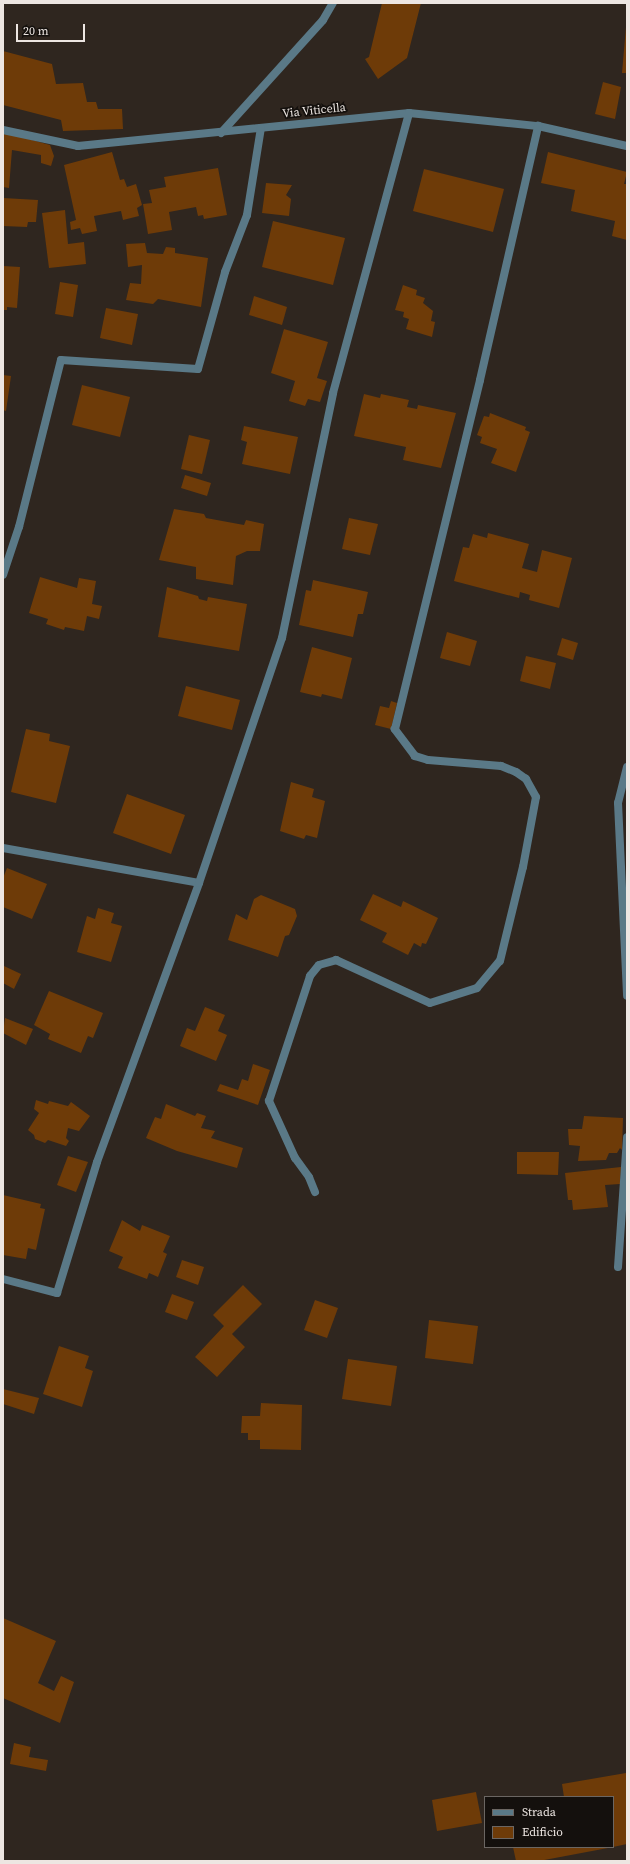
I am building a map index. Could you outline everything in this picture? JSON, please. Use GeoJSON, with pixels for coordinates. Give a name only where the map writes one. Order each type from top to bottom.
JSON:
{"type":"FeatureCollection","features":[{"type":"Feature","properties":{"kind":"street"},"geometry":{"type":"LineString","coordinates":[[221,133],[323,20],[333,3]]}},
{"type":"Feature","properties":{"kind":"street"},"geometry":{"type":"LineString","coordinates":[[3,1279],[57,1293],[97,1162],[199,883],[282,638],[334,393],[409,113]]}},
{"type":"Feature","properties":{"kind":"street","name":"Via Viticella"},"geometry":{"type":"LineString","coordinates":[[3,130],[78,146],[221,133],[409,113],[538,126],[627,146]]}},
{"type":"Feature","properties":{"kind":"street"},"geometry":{"type":"LineString","coordinates":[[315,1192],[309,1177],[295,1158],[269,1101],[310,976],[319,965],[336,960],[430,1003],[477,988],[500,960],[523,867],[536,797],[526,779],[516,772],[500,766],[428,760],[415,756],[395,729],[480,380],[538,126]]}},
{"type":"Feature","properties":{"kind":"street"},"geometry":{"type":"LineString","coordinates":[[3,575],[19,527],[61,360],[198,369],[225,272],[248,216],[261,128]]}},
{"type":"Feature","properties":{"kind":"street"},"geometry":{"type":"LineString","coordinates":[[627,767],[618,803],[627,996]]}},
{"type":"Feature","properties":{"kind":"street"},"geometry":{"type":"LineString","coordinates":[[3,848],[199,883]]}},
{"type":"Feature","properties":{"kind":"street"},"geometry":{"type":"LineString","coordinates":[[618,1267],[627,1137]]}},
{"type":"Feature","properties":{"kind":"building"},"geometry":{"type":"Polygon","coordinates":[[[382,3],[421,3],[407,58],[378,79],[365,59],[369,57],[382,3]]]}},
{"type":"Feature","properties":{"kind":"building"},"geometry":{"type":"Polygon","coordinates":[[[626,27],[627,73],[622,73],[626,27]]]}},
{"type":"Feature","properties":{"kind":"building"},"geometry":{"type":"Polygon","coordinates":[[[3,51],[52,64],[56,84],[83,83],[87,102],[96,102],[98,109],[122,109],[123,129],[63,131],[61,120],[3,105],[3,51]]]}},
{"type":"Feature","properties":{"kind":"building"},"geometry":{"type":"Polygon","coordinates":[[[603,82],[621,87],[615,119],[595,114],[603,82]]]}},
{"type":"Feature","properties":{"kind":"building"},"geometry":{"type":"Polygon","coordinates":[[[3,132],[50,145],[54,156],[51,166],[41,163],[41,155],[12,150],[9,188],[3,187],[3,132]]]}},
{"type":"Feature","properties":{"kind":"building"},"geometry":{"type":"Polygon","coordinates":[[[112,152],[120,180],[124,179],[127,187],[136,184],[142,205],[137,208],[139,216],[123,220],[121,211],[94,216],[97,231],[82,234],[80,228],[71,230],[70,222],[76,220],[64,165],[112,152]]]}},
{"type":"Feature","properties":{"kind":"building"},"geometry":{"type":"Polygon","coordinates":[[[548,152],[627,172],[624,184],[627,184],[627,240],[612,236],[615,221],[571,211],[575,190],[541,183],[548,152]]]}},
{"type":"Feature","properties":{"kind":"building"},"geometry":{"type":"Polygon","coordinates":[[[218,168],[227,215],[204,219],[203,215],[198,216],[196,207],[169,212],[172,230],[148,234],[143,204],[152,203],[149,190],[166,187],[164,177],[218,168]]]}},
{"type":"Feature","properties":{"kind":"building"},"geometry":{"type":"Polygon","coordinates":[[[424,169],[504,189],[493,232],[413,211],[424,169]]]}},
{"type":"Feature","properties":{"kind":"building"},"geometry":{"type":"Polygon","coordinates":[[[266,183],[292,185],[286,195],[291,199],[289,216],[262,213],[266,183]]]}},
{"type":"Feature","properties":{"kind":"building"},"geometry":{"type":"Polygon","coordinates":[[[3,198],[38,200],[36,222],[28,222],[27,227],[3,226],[3,198]]]}},
{"type":"Feature","properties":{"kind":"building"},"geometry":{"type":"Polygon","coordinates":[[[65,210],[68,244],[84,242],[86,264],[49,268],[42,213],[65,210]]]}},
{"type":"Feature","properties":{"kind":"building"},"geometry":{"type":"Polygon","coordinates":[[[273,221],[345,238],[333,285],[262,267],[273,221]]]}},
{"type":"Feature","properties":{"kind":"building"},"geometry":{"type":"Polygon","coordinates":[[[145,243],[147,253],[163,254],[166,247],[175,248],[175,253],[208,258],[201,307],[158,299],[153,304],[126,300],[130,283],[141,284],[142,265],[128,267],[126,244],[145,243]]]}},
{"type":"Feature","properties":{"kind":"building"},"geometry":{"type":"Polygon","coordinates":[[[3,266],[20,267],[17,308],[7,307],[7,310],[3,310],[3,266]]]}},
{"type":"Feature","properties":{"kind":"building"},"geometry":{"type":"Polygon","coordinates":[[[60,282],[78,285],[73,317],[55,314],[60,282]]]}},
{"type":"Feature","properties":{"kind":"building"},"geometry":{"type":"Polygon","coordinates":[[[403,285],[417,290],[416,295],[425,298],[423,303],[433,311],[431,321],[435,322],[432,337],[406,329],[409,319],[403,317],[404,312],[395,310],[403,285]]]}},
{"type":"Feature","properties":{"kind":"building"},"geometry":{"type":"Polygon","coordinates":[[[254,296],[287,307],[282,325],[249,315],[254,296]]]}},
{"type":"Feature","properties":{"kind":"building"},"geometry":{"type":"Polygon","coordinates":[[[106,308],[138,314],[132,345],[100,338],[106,308]]]}},
{"type":"Feature","properties":{"kind":"building"},"geometry":{"type":"Polygon","coordinates":[[[284,329],[328,342],[317,378],[327,381],[320,402],[308,399],[305,406],[289,401],[295,381],[271,373],[284,329]]]}},
{"type":"Feature","properties":{"kind":"building"},"geometry":{"type":"Polygon","coordinates":[[[3,375],[11,376],[6,411],[3,410],[3,375]]]}},
{"type":"Feature","properties":{"kind":"building"},"geometry":{"type":"Polygon","coordinates":[[[82,385],[130,397],[120,437],[72,425],[82,385]]]}},
{"type":"Feature","properties":{"kind":"building"},"geometry":{"type":"Polygon","coordinates":[[[364,394],[380,398],[381,394],[409,400],[407,407],[417,409],[418,405],[456,413],[441,468],[403,460],[406,447],[354,436],[364,394]]]}},
{"type":"Feature","properties":{"kind":"building"},"geometry":{"type":"Polygon","coordinates":[[[490,413],[526,427],[525,430],[530,432],[516,472],[491,463],[497,449],[480,443],[482,437],[477,435],[484,416],[489,417],[490,413]]]}},
{"type":"Feature","properties":{"kind":"building"},"geometry":{"type":"Polygon","coordinates":[[[244,426],[298,437],[290,474],[242,464],[247,442],[241,440],[244,426]]]}},
{"type":"Feature","properties":{"kind":"building"},"geometry":{"type":"Polygon","coordinates":[[[189,435],[210,440],[202,474],[181,469],[189,435]]]}},
{"type":"Feature","properties":{"kind":"building"},"geometry":{"type":"Polygon","coordinates":[[[185,475],[211,483],[207,496],[181,488],[185,475]]]}},
{"type":"Feature","properties":{"kind":"building"},"geometry":{"type":"Polygon","coordinates":[[[174,509],[204,514],[206,518],[244,525],[246,520],[264,524],[260,551],[247,551],[236,556],[233,585],[196,579],[196,567],[159,560],[174,509]]]}},
{"type":"Feature","properties":{"kind":"building"},"geometry":{"type":"Polygon","coordinates":[[[349,518],[378,524],[370,555],[342,549],[349,518]]]}},
{"type":"Feature","properties":{"kind":"building"},"geometry":{"type":"Polygon","coordinates":[[[488,533],[529,544],[522,568],[537,572],[542,550],[572,558],[559,608],[529,600],[530,595],[520,592],[519,598],[454,581],[463,547],[469,548],[473,534],[487,538],[488,533]]]}},
{"type":"Feature","properties":{"kind":"building"},"geometry":{"type":"Polygon","coordinates":[[[40,577],[77,588],[79,578],[96,581],[92,604],[102,606],[99,619],[87,616],[84,631],[65,627],[64,630],[46,624],[48,619],[29,613],[40,577]]]}},
{"type":"Feature","properties":{"kind":"building"},"geometry":{"type":"Polygon","coordinates":[[[313,580],[368,592],[363,614],[358,614],[353,637],[299,625],[306,590],[311,591],[313,580]]]}},
{"type":"Feature","properties":{"kind":"building"},"geometry":{"type":"Polygon","coordinates":[[[167,587],[198,596],[199,599],[207,601],[208,597],[247,604],[239,651],[158,637],[167,587]]]}},
{"type":"Feature","properties":{"kind":"building"},"geometry":{"type":"Polygon","coordinates":[[[447,632],[477,641],[470,666],[440,658],[447,632]]]}},
{"type":"Feature","properties":{"kind":"building"},"geometry":{"type":"Polygon","coordinates":[[[562,638],[578,643],[573,660],[557,655],[562,638]]]}},
{"type":"Feature","properties":{"kind":"building"},"geometry":{"type":"Polygon","coordinates":[[[312,647],[352,658],[342,699],[322,694],[321,697],[300,692],[312,647]]]}},
{"type":"Feature","properties":{"kind":"building"},"geometry":{"type":"Polygon","coordinates":[[[526,656],[556,663],[550,689],[520,681],[526,656]]]}},
{"type":"Feature","properties":{"kind":"building"},"geometry":{"type":"Polygon","coordinates":[[[186,686],[240,700],[232,730],[178,716],[186,686]]]}},
{"type":"Feature","properties":{"kind":"building"},"geometry":{"type":"Polygon","coordinates":[[[391,701],[397,703],[391,729],[375,725],[380,706],[389,708],[391,701]]]}},
{"type":"Feature","properties":{"kind":"building"},"geometry":{"type":"Polygon","coordinates":[[[26,729],[50,734],[49,741],[70,746],[56,803],[11,792],[26,729]]]}},
{"type":"Feature","properties":{"kind":"building"},"geometry":{"type":"Polygon","coordinates":[[[291,782],[314,789],[312,797],[325,801],[317,838],[306,835],[304,839],[280,831],[291,782]]]}},
{"type":"Feature","properties":{"kind":"building"},"geometry":{"type":"Polygon","coordinates":[[[127,794],[185,815],[171,854],[113,833],[127,794]]]}},
{"type":"Feature","properties":{"kind":"building"},"geometry":{"type":"Polygon","coordinates":[[[7,868],[47,884],[32,919],[3,907],[3,878],[7,868]]]}},
{"type":"Feature","properties":{"kind":"building"},"geometry":{"type":"Polygon","coordinates":[[[373,894],[401,907],[403,901],[438,918],[426,944],[422,943],[421,947],[414,943],[408,955],[382,942],[387,933],[360,920],[373,894]]]}},
{"type":"Feature","properties":{"kind":"building"},"geometry":{"type":"Polygon","coordinates":[[[261,895],[295,909],[297,916],[289,935],[285,936],[278,957],[228,940],[236,914],[247,920],[254,899],[261,895]]]}},
{"type":"Feature","properties":{"kind":"building"},"geometry":{"type":"Polygon","coordinates":[[[98,908],[114,913],[111,923],[122,926],[111,962],[77,952],[87,916],[95,919],[98,908]]]}},
{"type":"Feature","properties":{"kind":"building"},"geometry":{"type":"Polygon","coordinates":[[[4,966],[21,974],[14,989],[3,983],[4,966]]]}},
{"type":"Feature","properties":{"kind":"building"},"geometry":{"type":"Polygon","coordinates":[[[49,991],[103,1013],[93,1038],[88,1036],[81,1053],[48,1039],[50,1034],[34,1025],[49,991]]]}},
{"type":"Feature","properties":{"kind":"building"},"geometry":{"type":"Polygon","coordinates":[[[205,1007],[225,1015],[218,1031],[227,1035],[216,1061],[180,1046],[187,1028],[195,1031],[205,1007]]]}},
{"type":"Feature","properties":{"kind":"building"},"geometry":{"type":"Polygon","coordinates":[[[5,1018],[33,1029],[26,1045],[3,1033],[5,1018]]]}},
{"type":"Feature","properties":{"kind":"building"},"geometry":{"type":"Polygon","coordinates":[[[253,1064],[270,1070],[258,1105],[217,1091],[220,1084],[238,1090],[242,1079],[248,1081],[253,1064]]]}},
{"type":"Feature","properties":{"kind":"building"},"geometry":{"type":"Polygon","coordinates":[[[36,1100],[48,1104],[49,1101],[68,1106],[71,1102],[90,1116],[79,1131],[68,1128],[66,1138],[69,1141],[66,1146],[48,1140],[45,1143],[35,1139],[34,1135],[28,1130],[39,1113],[34,1109],[36,1100]]]}},
{"type":"Feature","properties":{"kind":"building"},"geometry":{"type":"Polygon","coordinates":[[[166,1104],[195,1116],[197,1113],[206,1116],[201,1128],[215,1131],[211,1138],[243,1148],[237,1168],[177,1151],[146,1138],[155,1117],[161,1119],[166,1104]]]}},
{"type":"Feature","properties":{"kind":"building"},"geometry":{"type":"Polygon","coordinates":[[[584,1116],[623,1118],[622,1150],[620,1148],[617,1153],[609,1153],[606,1160],[578,1161],[580,1146],[569,1145],[568,1129],[582,1129],[584,1116]]]}},
{"type":"Feature","properties":{"kind":"building"},"geometry":{"type":"Polygon","coordinates":[[[517,1152],[559,1152],[558,1175],[517,1174],[517,1152]]]}},
{"type":"Feature","properties":{"kind":"building"},"geometry":{"type":"Polygon","coordinates":[[[68,1156],[88,1162],[76,1192],[57,1185],[68,1156]]]}},
{"type":"Feature","properties":{"kind":"building"},"geometry":{"type":"Polygon","coordinates":[[[621,1167],[620,1184],[605,1185],[608,1207],[573,1210],[572,1200],[568,1200],[565,1173],[621,1167]]]}},
{"type":"Feature","properties":{"kind":"building"},"geometry":{"type":"Polygon","coordinates":[[[3,1195],[41,1204],[40,1208],[45,1209],[36,1250],[28,1248],[26,1259],[3,1255],[3,1195]]]}},
{"type":"Feature","properties":{"kind":"building"},"geometry":{"type":"Polygon","coordinates":[[[122,1220],[140,1231],[142,1225],[170,1236],[163,1252],[167,1254],[158,1277],[149,1273],[147,1279],[118,1268],[123,1257],[109,1251],[122,1220]]]}},
{"type":"Feature","properties":{"kind":"building"},"geometry":{"type":"Polygon","coordinates":[[[182,1260],[204,1267],[198,1285],[176,1277],[182,1260]]]}},
{"type":"Feature","properties":{"kind":"building"},"geometry":{"type":"Polygon","coordinates":[[[243,1285],[262,1304],[232,1334],[245,1347],[217,1377],[195,1357],[224,1326],[213,1315],[243,1285]]]}},
{"type":"Feature","properties":{"kind":"building"},"geometry":{"type":"Polygon","coordinates":[[[172,1294],[194,1302],[187,1320],[165,1312],[172,1294]]]}},
{"type":"Feature","properties":{"kind":"building"},"geometry":{"type":"Polygon","coordinates":[[[315,1300],[338,1308],[327,1338],[304,1330],[315,1300]]]}},
{"type":"Feature","properties":{"kind":"building"},"geometry":{"type":"Polygon","coordinates":[[[429,1320],[478,1326],[473,1364],[425,1358],[429,1320]]]}},
{"type":"Feature","properties":{"kind":"building"},"geometry":{"type":"Polygon","coordinates":[[[59,1346],[89,1356],[85,1368],[93,1371],[82,1407],[43,1394],[59,1346]]]}},
{"type":"Feature","properties":{"kind":"building"},"geometry":{"type":"Polygon","coordinates":[[[348,1359],[397,1366],[391,1406],[342,1399],[348,1359]]]}},
{"type":"Feature","properties":{"kind":"building"},"geometry":{"type":"Polygon","coordinates":[[[3,1389],[39,1398],[34,1414],[3,1404],[3,1389]]]}},
{"type":"Feature","properties":{"kind":"building"},"geometry":{"type":"Polygon","coordinates":[[[261,1403],[302,1405],[301,1450],[260,1449],[260,1440],[248,1440],[248,1433],[241,1433],[242,1416],[260,1416],[261,1403]]]}},
{"type":"Feature","properties":{"kind":"building"},"geometry":{"type":"Polygon","coordinates":[[[3,1618],[56,1641],[38,1683],[54,1691],[61,1676],[74,1682],[60,1723],[3,1698],[3,1618]]]}},
{"type":"Feature","properties":{"kind":"building"},"geometry":{"type":"Polygon","coordinates":[[[14,1743],[31,1747],[29,1757],[48,1760],[46,1771],[10,1764],[14,1743]]]}},
{"type":"Feature","properties":{"kind":"building"},"geometry":{"type":"Polygon","coordinates":[[[626,1773],[627,1844],[614,1847],[614,1796],[564,1796],[562,1784],[626,1773]]]}},
{"type":"Feature","properties":{"kind":"building"},"geometry":{"type":"Polygon","coordinates":[[[476,1792],[482,1823],[437,1831],[432,1800],[476,1792]]]}},
{"type":"Feature","properties":{"kind":"building"},"geometry":{"type":"Polygon","coordinates":[[[513,1848],[608,1848],[539,1861],[516,1861],[513,1848]]]}}]}
